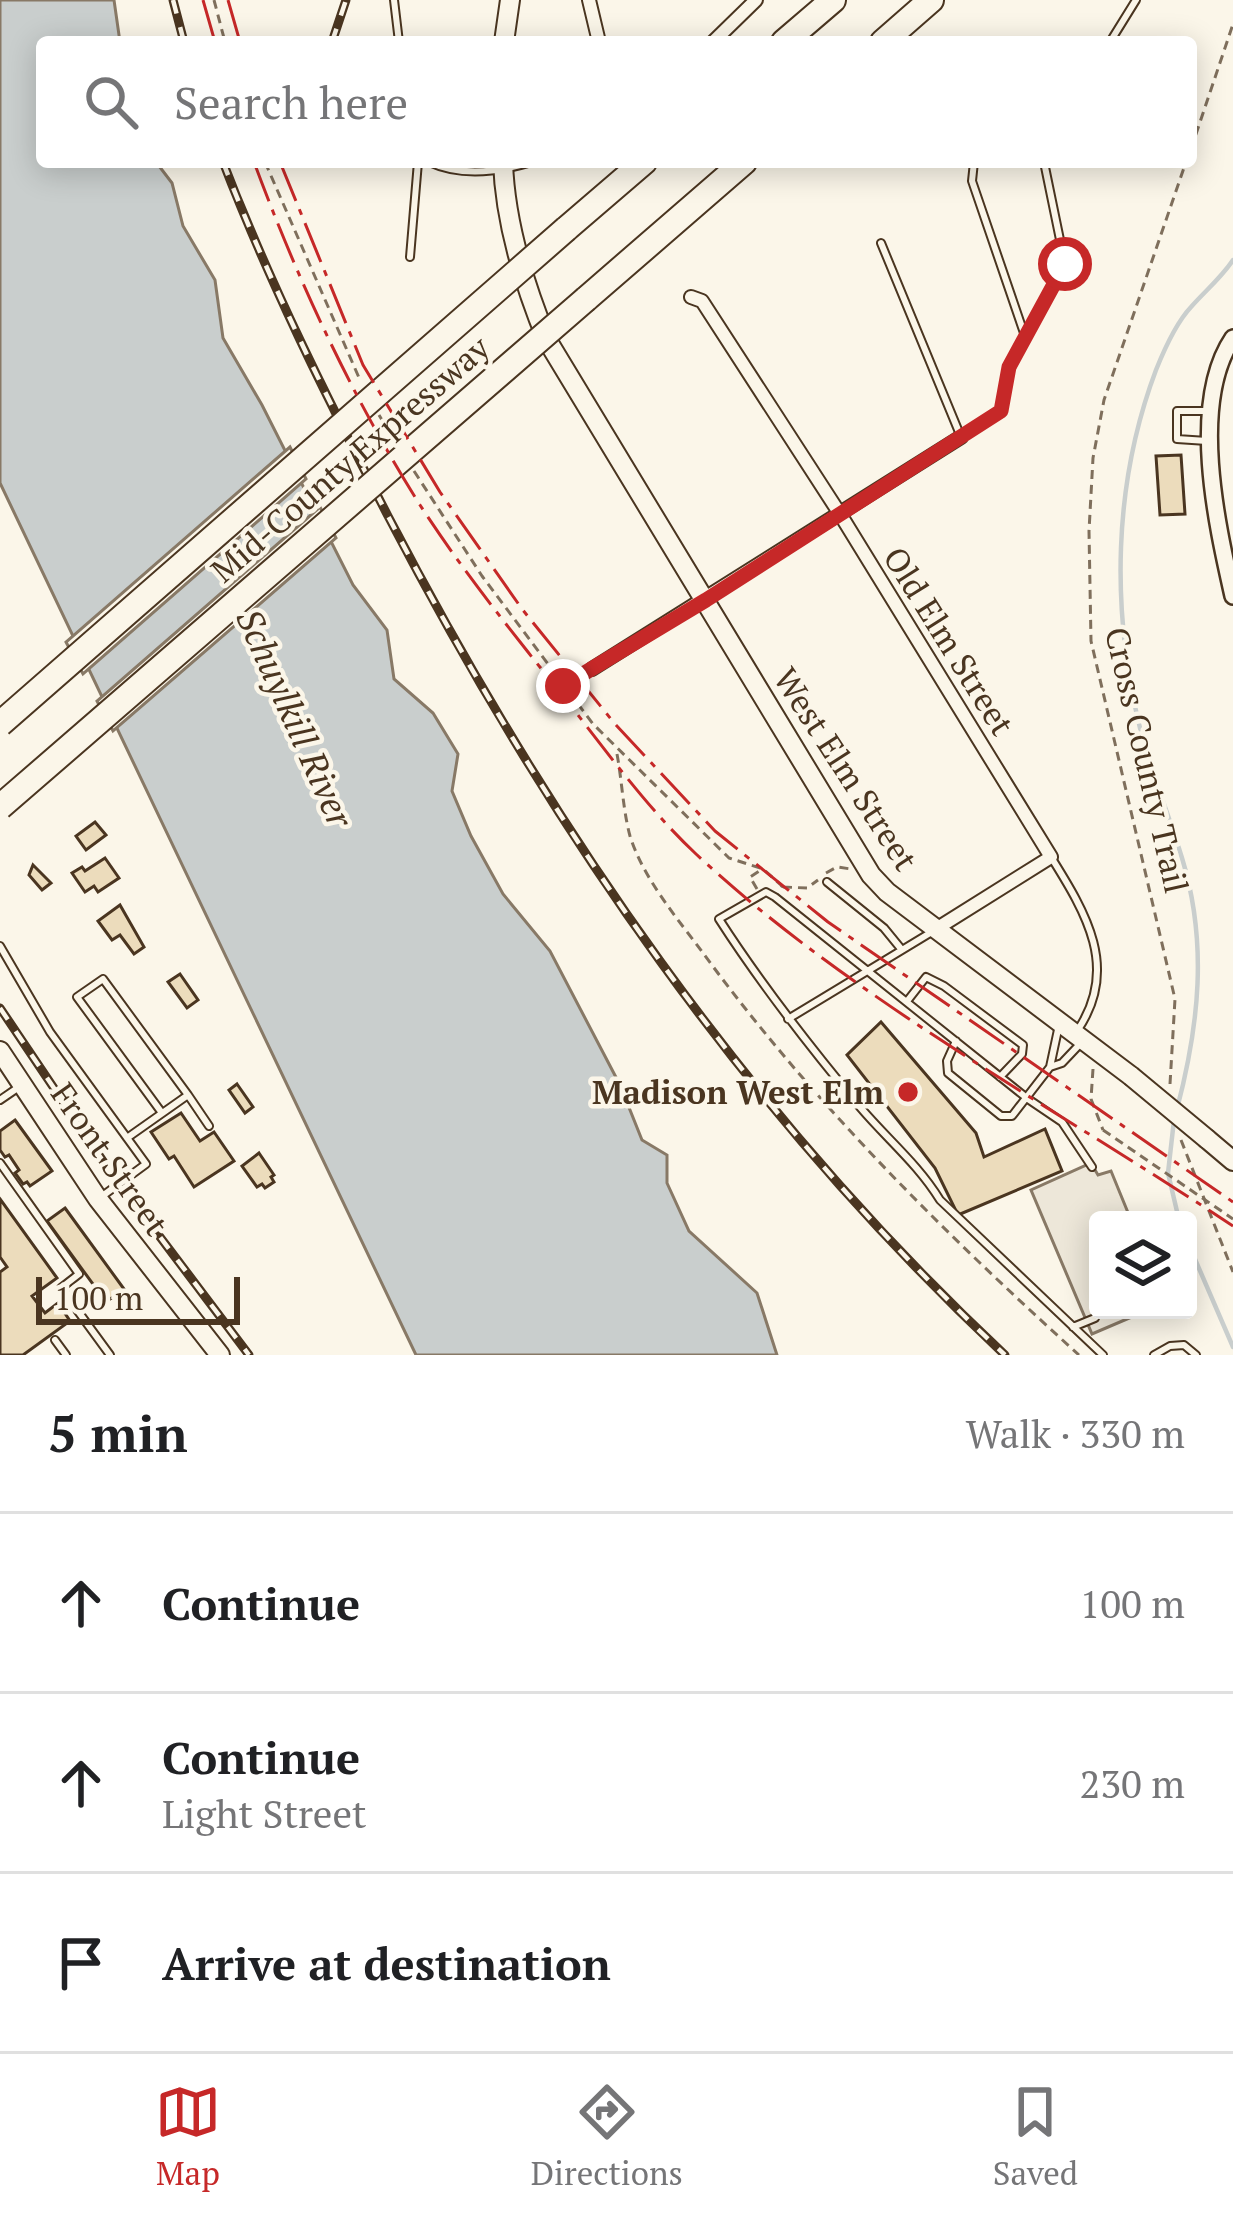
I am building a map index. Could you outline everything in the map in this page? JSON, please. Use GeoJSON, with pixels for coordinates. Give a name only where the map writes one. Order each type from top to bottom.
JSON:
{"type":"FeatureCollection","features":[{"type":"Feature","properties":{"kind":"highway"},"geometry":{"type":"LineString","coordinates":[[791,36],[833,0]]}},
{"type":"Feature","properties":{"kind":"highway"},"geometry":{"type":"LineString","coordinates":[[890,36],[932,0]]}},
{"type":"Feature","properties":{"kind":"highway","name":"Mid-County Expressway"},"geometry":{"type":"LineString","coordinates":[[0,724],[637,168]]}},
{"type":"Feature","properties":{"kind":"highway","name":"Mid-County Expressway"},"geometry":{"type":"LineString","coordinates":[[0,807],[737,168]]}},
{"type":"Feature","properties":{"kind":"main road"},"geometry":{"type":"LineString","coordinates":[[505,36],[509,0]]}},
{"type":"Feature","properties":{"kind":"main road","name":"West Elm Street"},"geometry":{"type":"LineString","coordinates":[[503,168],[509,219],[529,296],[547,340],[871,875],[1233,1161]]}},
{"type":"Feature","properties":{"kind":"main road","name":"Front Street"},"geometry":{"type":"LineString","coordinates":[[0,1051],[98,1199],[220,1355]]}},
{"type":"Feature","properties":{"kind":"street"},"geometry":{"type":"LineString","coordinates":[[589,0],[598,36]]}},
{"type":"Feature","properties":{"kind":"street"},"geometry":{"type":"LineString","coordinates":[[719,36],[756,0]]}},
{"type":"Feature","properties":{"kind":"street","name":"Old Elm Street"},"geometry":{"type":"LineString","coordinates":[[692,297],[702,302],[840,514],[1051,857]]}},
{"type":"Feature","properties":{"kind":"street"},"geometry":{"type":"LineString","coordinates":[[1233,338],[1215,381],[1211,411],[1233,596]]}},
{"type":"Feature","properties":{"kind":"street"},"geometry":{"type":"LineString","coordinates":[[592,669],[961,437]]}},
{"type":"Feature","properties":{"kind":"street"},"geometry":{"type":"LineString","coordinates":[[936,929],[1051,857]]}},
{"type":"Feature","properties":{"kind":"lane"},"geometry":{"type":"LineString","coordinates":[[394,0],[398,36]]}},
{"type":"Feature","properties":{"kind":"lane"},"geometry":{"type":"LineString","coordinates":[[1114,36],[1136,0]]}},
{"type":"Feature","properties":{"kind":"lane"},"geometry":{"type":"LineString","coordinates":[[410,257],[417,168]]}},
{"type":"Feature","properties":{"kind":"lane"},"geometry":{"type":"LineString","coordinates":[[973,168],[972,182],[1025,336]]}},
{"type":"Feature","properties":{"kind":"lane"},"geometry":{"type":"LineString","coordinates":[[881,243],[961,437],[1001,411],[1009,367],[1065,264],[1044,168]]}},
{"type":"Feature","properties":{"kind":"lane"},"geometry":{"type":"LineString","coordinates":[[1211,411],[1177,411],[1177,439],[1212,441]]}},
{"type":"Feature","properties":{"kind":"lane","name":"Old Elm Street"},"geometry":{"type":"LineString","coordinates":[[1050,1066],[1095,998],[1097,962],[1085,914],[1051,857]]}},
{"type":"Feature","properties":{"kind":"lane"},"geometry":{"type":"LineString","coordinates":[[826,882],[884,928],[902,950]]}},
{"type":"Feature","properties":{"kind":"lane"},"geometry":{"type":"LineString","coordinates":[[1092,1167],[1062,1122],[775,897],[766,892],[719,920],[788,1019],[924,1175],[940,1200],[1103,1355]]}},
{"type":"Feature","properties":{"kind":"lane"},"geometry":{"type":"LineString","coordinates":[[788,1019],[936,929]]}},
{"type":"Feature","properties":{"kind":"lane"},"geometry":{"type":"LineString","coordinates":[[0,946],[50,1031],[146,1164],[98,1199]]}},
{"type":"Feature","properties":{"kind":"lane"},"geometry":{"type":"LineString","coordinates":[[907,1001],[926,977],[1023,1045],[1022,1054],[1000,1077]]}},
{"type":"Feature","properties":{"kind":"lane"},"geometry":{"type":"LineString","coordinates":[[162,1113],[77,997],[103,979],[209,1126]]}},
{"type":"Feature","properties":{"kind":"lane"},"geometry":{"type":"LineString","coordinates":[[956,1041],[947,1061],[948,1073],[1001,1116],[1012,1116],[1050,1066],[1062,1064],[1073,1032]]}},
{"type":"Feature","properties":{"kind":"lane"},"geometry":{"type":"LineString","coordinates":[[0,1100],[22,1084]]}},
{"type":"Feature","properties":{"kind":"lane"},"geometry":{"type":"LineString","coordinates":[[128,1138],[188,1095]]}},
{"type":"Feature","properties":{"kind":"lane"},"geometry":{"type":"LineString","coordinates":[[0,1163],[79,1274],[61,1288],[110,1355]]}},
{"type":"Feature","properties":{"kind":"lane"},"geometry":{"type":"LineString","coordinates":[[1073,1327],[1093,1319]]}},
{"type":"Feature","properties":{"kind":"lane"},"geometry":{"type":"LineString","coordinates":[[56,1340],[66,1355]]}},
{"type":"Feature","properties":{"kind":"lane"},"geometry":{"type":"LineString","coordinates":[[1154,1355],[1184,1345],[1196,1355]]}},
{"type":"Feature","properties":{"kind":"path"},"geometry":{"type":"LineString","coordinates":[[214,0],[223,36]]}},
{"type":"Feature","properties":{"kind":"path"},"geometry":{"type":"LineString","coordinates":[[1197,131],[1233,24]]}},
{"type":"Feature","properties":{"kind":"path","name":"Cross County Trail"},"geometry":{"type":"LineString","coordinates":[[1169,1094],[1175,999],[1091,641],[1089,531],[1093,458],[1104,400],[1184,168]]}},
{"type":"Feature","properties":{"kind":"path"},"geometry":{"type":"LineString","coordinates":[[563,686],[592,669]]}},
{"type":"Feature","properties":{"kind":"path"},"geometry":{"type":"LineString","coordinates":[[851,869],[837,867],[807,888],[782,886],[763,868],[729,858],[617,751],[631,838],[661,895],[730,989],[818,1097],[946,1234],[1078,1355]]}},
{"type":"Feature","properties":{"kind":"path"},"geometry":{"type":"LineString","coordinates":[[761,896],[750,877],[763,868]]}},
{"type":"Feature","properties":{"kind":"path"},"geometry":{"type":"LineString","coordinates":[[817,879],[826,882]]}},
{"type":"Feature","properties":{"kind":"path"},"geometry":{"type":"LineString","coordinates":[[775,897],[782,886]]}},
{"type":"Feature","properties":{"kind":"path"},"geometry":{"type":"LineString","coordinates":[[1093,1069],[1091,1099],[1103,1130],[1233,1220]]}},
{"type":"Feature","properties":{"kind":"path"},"geometry":{"type":"LineString","coordinates":[[1187,1163],[1233,1272]]}},
{"type":"Feature","properties":{"kind":"shaded area"},"geometry":{"type":"Polygon","coordinates":[[[1091,1163],[1098,1175],[1111,1171],[1127,1211],[1089,1211],[1089,1319],[1127,1319],[1092,1334],[1031,1190],[1091,1163]]]}},
{"type":"Feature","properties":{"kind":"water","name":"Schuylkill River"},"geometry":{"type":"Polygon","coordinates":[[[0,0],[114,0],[119,36],[36,36],[36,168],[161,168],[172,183],[183,226],[215,280],[223,338],[353,585],[387,630],[394,679],[433,713],[458,754],[452,791],[471,836],[503,894],[550,951],[620,1085],[642,1140],[667,1155],[667,1183],[689,1231],[757,1293],[777,1355],[416,1355],[0,483],[0,0]]]}},
{"type":"Feature","properties":{"kind":"pier"},"geometry":{"type":"Polygon","coordinates":[[[290,447],[306,479],[83,674],[66,642],[290,447]]]}},
{"type":"Feature","properties":{"kind":"pier"},"geometry":{"type":"Polygon","coordinates":[[[320,507],[336,538],[113,731],[97,701],[320,507]]]}},
{"type":"Feature","properties":{"kind":"building"},"geometry":{"type":"Polygon","coordinates":[[[1181,455],[1185,514],[1160,515],[1156,456],[1181,455]]]}},
{"type":"Feature","properties":{"kind":"building"},"geometry":{"type":"Polygon","coordinates":[[[95,822],[106,835],[86,850],[76,836],[95,822]]]}},
{"type":"Feature","properties":{"kind":"building"},"geometry":{"type":"Polygon","coordinates":[[[105,858],[119,878],[98,892],[94,886],[85,892],[72,873],[105,858]]]}},
{"type":"Feature","properties":{"kind":"building"},"geometry":{"type":"Polygon","coordinates":[[[33,865],[51,883],[42,890],[29,875],[33,865]]]}},
{"type":"Feature","properties":{"kind":"building"},"geometry":{"type":"Polygon","coordinates":[[[120,905],[144,947],[134,954],[120,935],[112,940],[98,921],[120,905]]]}},
{"type":"Feature","properties":{"kind":"building"},"geometry":{"type":"Polygon","coordinates":[[[180,974],[198,1000],[187,1008],[168,982],[180,974]]]}},
{"type":"Feature","properties":{"kind":"building","name":"Madison West Elm"},"geometry":{"type":"Polygon","coordinates":[[[881,1022],[976,1133],[984,1157],[1045,1129],[1062,1171],[958,1215],[935,1168],[847,1055],[881,1022]]]}},
{"type":"Feature","properties":{"kind":"building"},"geometry":{"type":"Polygon","coordinates":[[[237,1084],[253,1107],[245,1113],[229,1090],[237,1084]]]}},
{"type":"Feature","properties":{"kind":"building"},"geometry":{"type":"Polygon","coordinates":[[[181,1113],[200,1141],[214,1132],[234,1161],[194,1187],[151,1132],[181,1113]]]}},
{"type":"Feature","properties":{"kind":"building"},"geometry":{"type":"Polygon","coordinates":[[[15,1120],[52,1171],[30,1186],[23,1184],[9,1155],[5,1157],[0,1150],[0,1131],[15,1120]]]}},
{"type":"Feature","properties":{"kind":"building"},"geometry":{"type":"Polygon","coordinates":[[[259,1153],[274,1175],[274,1182],[265,1188],[257,1187],[242,1166],[259,1153]]]}},
{"type":"Feature","properties":{"kind":"building"},"geometry":{"type":"Polygon","coordinates":[[[0,1199],[57,1278],[32,1296],[45,1313],[58,1303],[70,1321],[23,1355],[0,1355],[0,1272],[7,1267],[0,1257],[0,1199]]]}},
{"type":"Feature","properties":{"kind":"building"},"geometry":{"type":"Polygon","coordinates":[[[65,1208],[124,1289],[106,1302],[47,1221],[65,1208]]]}},
{"type":"Feature","properties":{"kind":"waterway"},"geometry":{"type":"LineString","coordinates":[[1177,1109],[1198,984],[1195,921],[1182,858],[1144,744],[1131,683],[1124,638],[1121,547],[1131,457],[1156,370],[1180,321],[1233,260]]}},
{"type":"Feature","properties":{"kind":"waterway"},"geometry":{"type":"LineString","coordinates":[[1174,1120],[1168,1173],[1177,1211]]}},
{"type":"Feature","properties":{"kind":"waterway"},"geometry":{"type":"LineString","coordinates":[[1197,1264],[1233,1347]]}},
{"type":"Feature","properties":{"kind":"railway"},"geometry":{"type":"LineString","coordinates":[[173,0],[182,36]]}},
{"type":"Feature","properties":{"kind":"railway"},"geometry":{"type":"LineString","coordinates":[[334,36],[346,0]]}},
{"type":"Feature","properties":{"kind":"railway"},"geometry":{"type":"LineString","coordinates":[[225,168],[301,341],[388,516],[517,745],[587,855],[739,1066],[911,1262],[1005,1355]]}},
{"type":"Feature","properties":{"kind":"railway"},"geometry":{"type":"LineString","coordinates":[[0,1008],[105,1164],[249,1355]]}},
{"type":"Feature","properties":{"kind":"power"},"geometry":{"type":"LineString","coordinates":[[203,0],[213,36]]}},
{"type":"Feature","properties":{"kind":"power"},"geometry":{"type":"LineString","coordinates":[[228,0],[238,36]]}},
{"type":"Feature","properties":{"kind":"power"},"geometry":{"type":"LineString","coordinates":[[256,168],[328,338],[420,505],[491,605],[661,818],[756,907],[887,1004],[1233,1226]]}},
{"type":"Feature","properties":{"kind":"power"},"geometry":{"type":"LineString","coordinates":[[282,168],[363,365],[440,492],[522,609],[615,724],[715,831],[828,922],[1233,1202]]}},
{"type":"Feature","properties":{"kind":"place","name":"Madison West Elm"},"geometry":{"type":"Point","coordinates":[908,1092]}},
{"type":"Feature","properties":{"kind":"route"},"geometry":{"type":"LineString","coordinates":[[563,686],[1001,411],[1009,367],[1065,264]]}}]}
